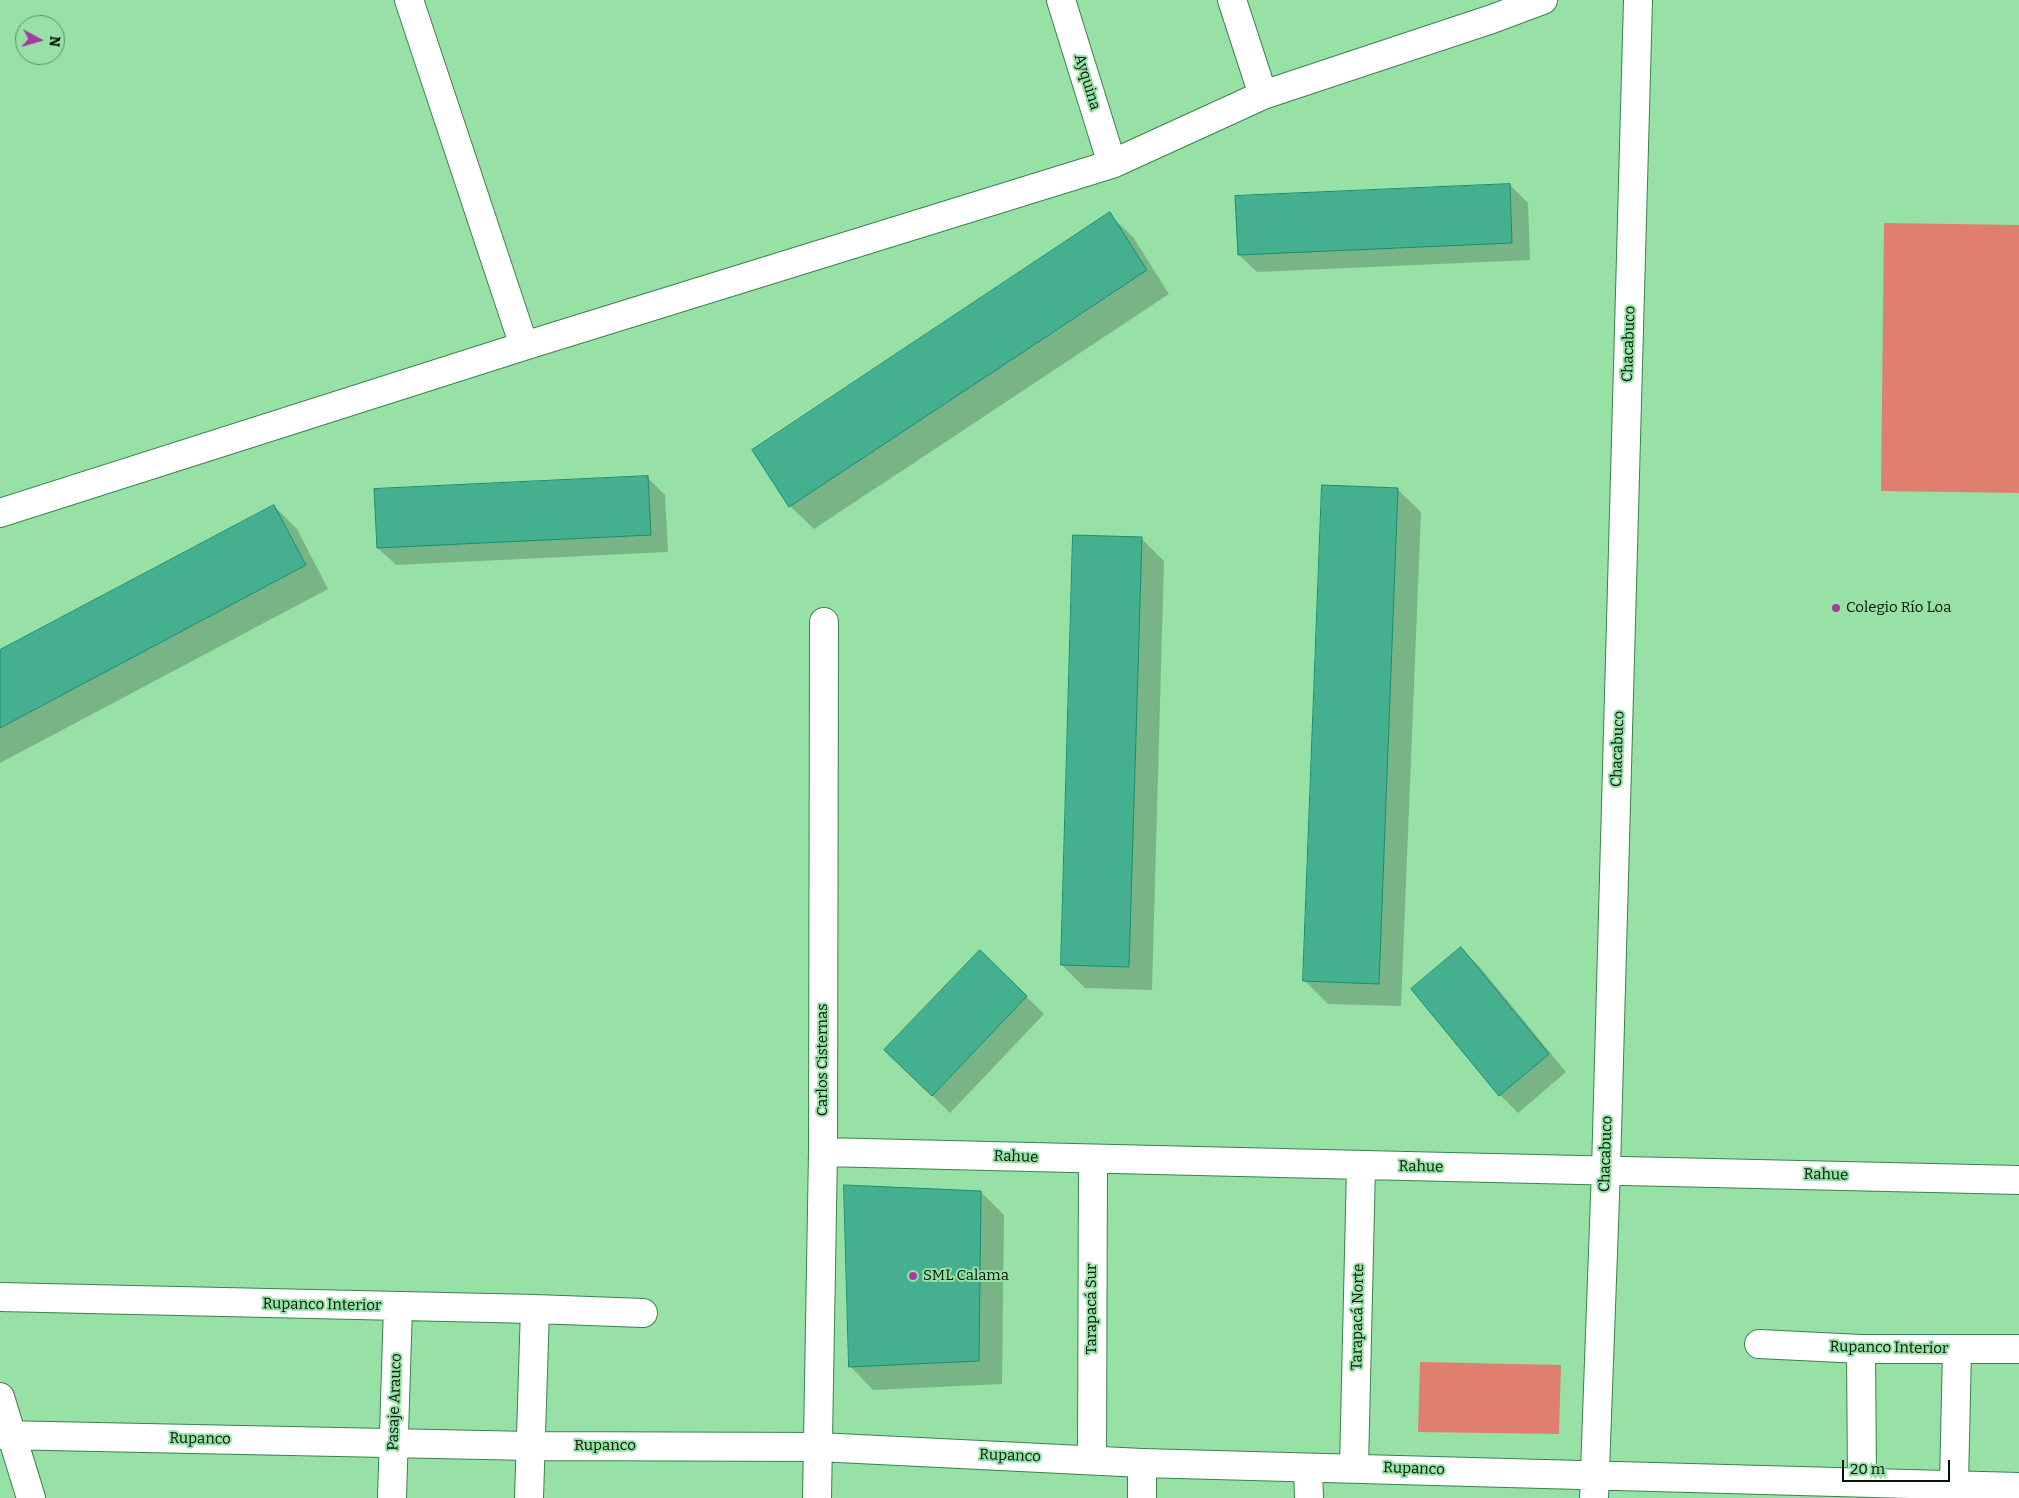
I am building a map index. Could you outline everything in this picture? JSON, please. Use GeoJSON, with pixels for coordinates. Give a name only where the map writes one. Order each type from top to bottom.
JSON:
{"type":"FeatureCollection","features":[{"type":"Feature","properties":{"kind":"street"},"geometry":{"type":"LineString","coordinates":[[410,0],[524,346]]}},
{"type":"Feature","properties":{"kind":"street","name":"Ayquina"},"geometry":{"type":"LineString","coordinates":[[1061,0],[1112,164]]}},
{"type":"Feature","properties":{"kind":"street"},"geometry":{"type":"LineString","coordinates":[[1232,0],[1263,95]]}},
{"type":"Feature","properties":{"kind":"street"},"geometry":{"type":"LineString","coordinates":[[0,513],[524,346],[1112,164],[1263,95],[1490,9],[1543,0]]}},
{"type":"Feature","properties":{"kind":"street","name":"Chacabuco"},"geometry":{"type":"LineString","coordinates":[[1594,1486],[1606,1170],[1638,0]]}},
{"type":"Feature","properties":{"kind":"street","name":"Carlos Cisternas"},"geometry":{"type":"LineString","coordinates":[[816,1498],[823,1152],[824,622]]}},
{"type":"Feature","properties":{"kind":"street","name":"Rahue"},"geometry":{"type":"LineString","coordinates":[[823,1152],[2019,1180]]}},
{"type":"Feature","properties":{"kind":"street","name":"Tarapacá Sur"},"geometry":{"type":"LineString","coordinates":[[1092,1459],[1093,1159]]}},
{"type":"Feature","properties":{"kind":"street","name":"Tarapacá Norte"},"geometry":{"type":"LineString","coordinates":[[1354,1467],[1361,1166]]}},
{"type":"Feature","properties":{"kind":"street","name":"Rupanco Interior"},"geometry":{"type":"LineString","coordinates":[[0,1297],[535,1308],[643,1313]]}},
{"type":"Feature","properties":{"kind":"street","name":"Pasaje Arauco"},"geometry":{"type":"LineString","coordinates":[[392,1498],[398,1306]]}},
{"type":"Feature","properties":{"kind":"street"},"geometry":{"type":"LineString","coordinates":[[529,1498],[535,1308]]}},
{"type":"Feature","properties":{"kind":"street","name":"Rupanco Interior"},"geometry":{"type":"LineString","coordinates":[[1759,1344],[1861,1349],[2019,1349]]}},
{"type":"Feature","properties":{"kind":"street"},"geometry":{"type":"LineString","coordinates":[[1861,1349],[1876,1487]]}},
{"type":"Feature","properties":{"kind":"street"},"geometry":{"type":"LineString","coordinates":[[1954,1484],[1957,1349]]}},
{"type":"Feature","properties":{"kind":"street"},"geometry":{"type":"LineString","coordinates":[[0,1398],[6,1435],[31,1498]]}},
{"type":"Feature","properties":{"kind":"street","name":"Rupanco"},"geometry":{"type":"LineString","coordinates":[[6,1435],[531,1446],[818,1447],[1092,1459],[1142,1463],[1308,1468],[1354,1467],[1594,1486],[1876,1487],[1954,1484],[2019,1486]]}},
{"type":"Feature","properties":{"kind":"street"},"geometry":{"type":"LineString","coordinates":[[1142,1463],[1142,1498]]}},
{"type":"Feature","properties":{"kind":"street"},"geometry":{"type":"LineString","coordinates":[[1308,1468],[1308,1498]]}},
{"type":"Feature","properties":{"kind":"shaded area"},"geometry":{"type":"Polygon","coordinates":[[[1884,223],[2019,225],[2019,493],[1881,491],[1884,223]]]}},
{"type":"Feature","properties":{"kind":"shaded area"},"geometry":{"type":"Polygon","coordinates":[[[1420,1362],[1561,1365],[1559,1434],[1418,1432],[1420,1362]]]}},
{"type":"Feature","properties":{"kind":"building"},"geometry":{"type":"Polygon","coordinates":[[[1510,184],[1512,243],[1238,255],[1235,196],[1510,184]]]}},
{"type":"Feature","properties":{"kind":"building"},"geometry":{"type":"Polygon","coordinates":[[[1110,212],[1147,270],[789,507],[752,450],[1110,212]]]}},
{"type":"Feature","properties":{"kind":"building"},"geometry":{"type":"Polygon","coordinates":[[[648,476],[651,535],[377,548],[374,489],[648,476]]]}},
{"type":"Feature","properties":{"kind":"building"},"geometry":{"type":"Polygon","coordinates":[[[1322,485],[1398,488],[1379,984],[1303,981],[1322,485]]]}},
{"type":"Feature","properties":{"kind":"building"},"geometry":{"type":"Polygon","coordinates":[[[274,505],[306,565],[0,728],[0,650],[274,505]]]}},
{"type":"Feature","properties":{"kind":"building"},"geometry":{"type":"Polygon","coordinates":[[[1073,535],[1142,537],[1129,967],[1061,965],[1073,535]]]}},
{"type":"Feature","properties":{"kind":"building"},"geometry":{"type":"Polygon","coordinates":[[[1461,947],[1549,1054],[1499,1096],[1411,989],[1461,947]]]}},
{"type":"Feature","properties":{"kind":"building"},"geometry":{"type":"Polygon","coordinates":[[[980,950],[1027,996],[932,1096],[884,1050],[980,950]]]}},
{"type":"Feature","properties":{"kind":"building","name":"SML Calama"},"geometry":{"type":"Polygon","coordinates":[[[844,1185],[981,1191],[979,1361],[849,1367],[844,1185]]]}},
{"type":"Feature","properties":{"kind":"place","name":"Colegio Río Loa"},"geometry":{"type":"Point","coordinates":[1836,608]}},
{"type":"Feature","properties":{"kind":"place","name":"SML Calama"},"geometry":{"type":"Point","coordinates":[913,1276]}}]}
